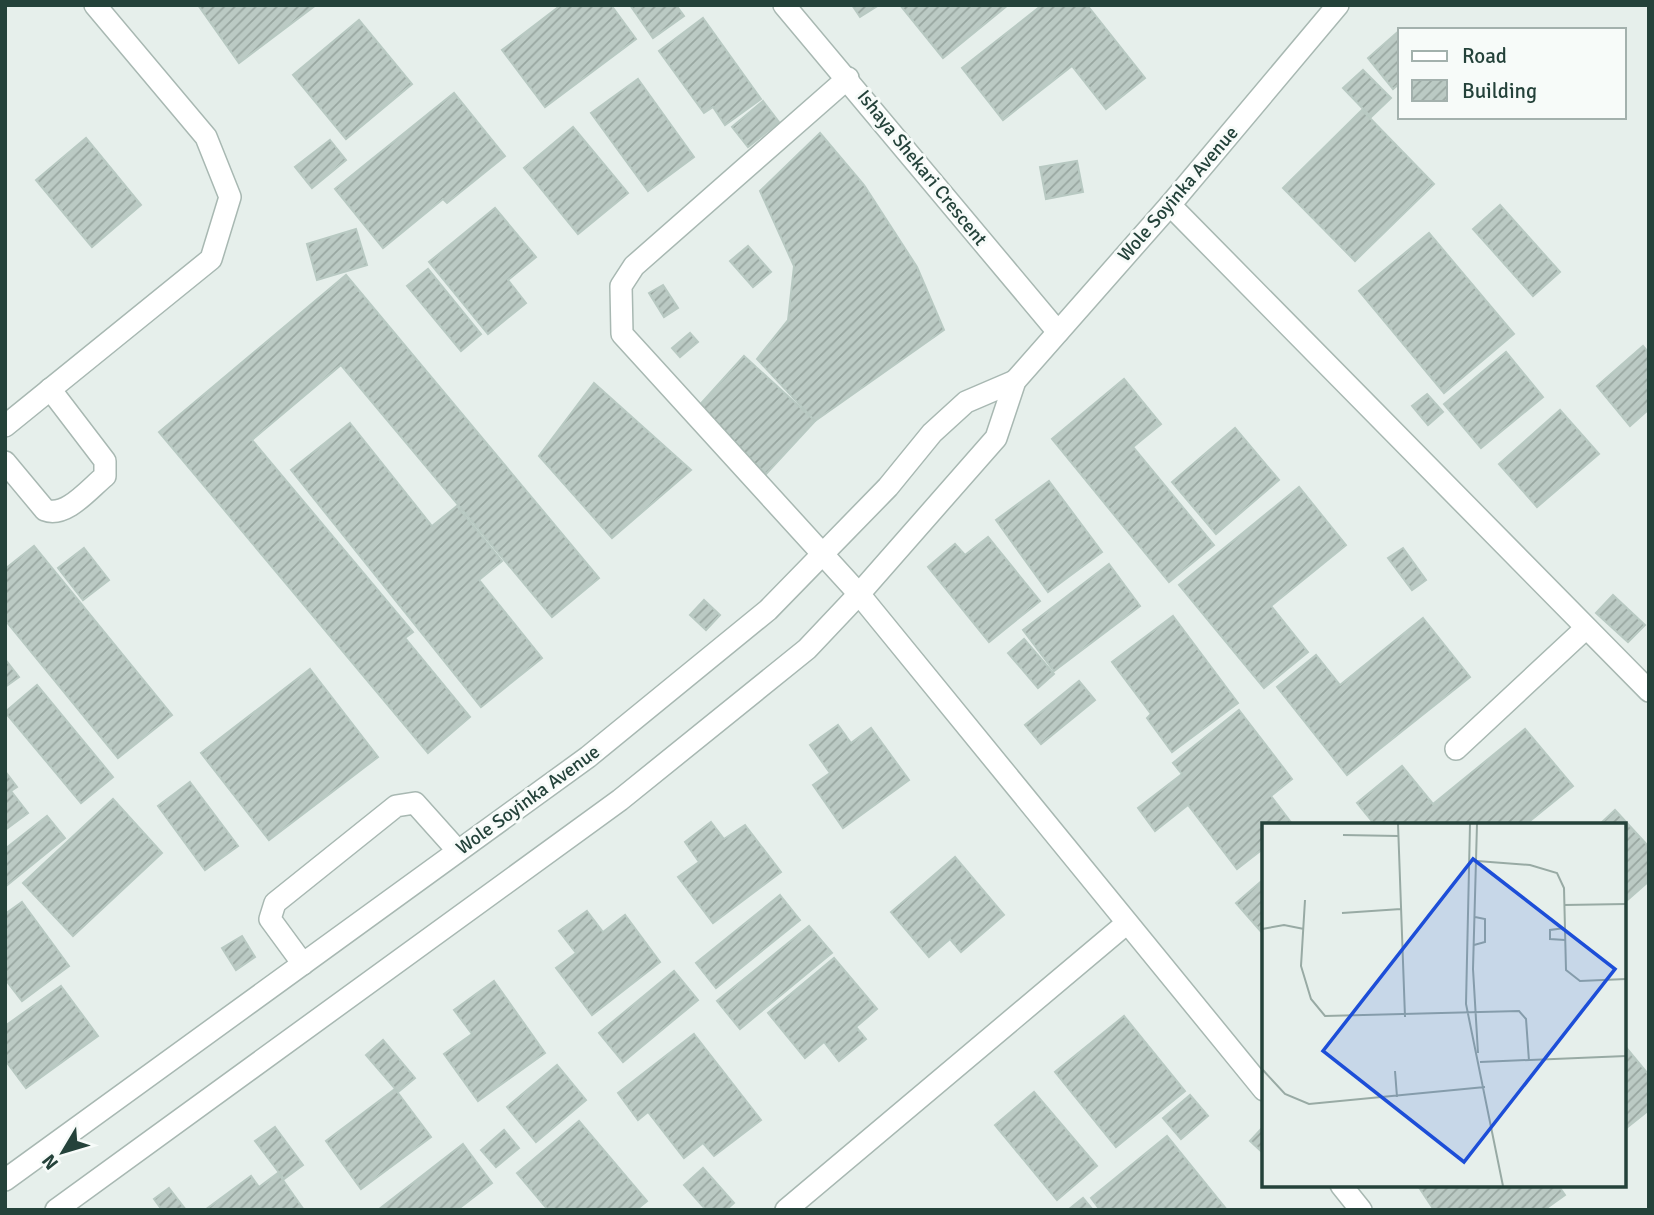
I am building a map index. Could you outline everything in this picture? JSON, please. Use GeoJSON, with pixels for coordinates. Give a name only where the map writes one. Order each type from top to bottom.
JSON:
{"type":"FeatureCollection","features":[{"type":"Feature","properties":{"kind":"street"},"geometry":{"type":"LineString","coordinates":[[5,426],[211,258],[230,197],[206,136],[95,5]]}},
{"type":"Feature","properties":{"kind":"street","name":"Ishaya Shekari Crescent"},"geometry":{"type":"LineString","coordinates":[[785,5],[1058,332]]}},
{"type":"Feature","properties":{"kind":"street","name":"Wole Soyinka Avenue"},"geometry":{"type":"LineString","coordinates":[[56,1210],[620,800],[807,649],[996,438],[1015,381],[1170,205],[1338,5]]}},
{"type":"Feature","properties":{"kind":"street"},"geometry":{"type":"LineString","coordinates":[[848,78],[634,266],[621,286],[622,334],[859,594],[1262,1088]]}},
{"type":"Feature","properties":{"kind":"street"},"geometry":{"type":"LineString","coordinates":[[1170,205],[1649,691]]}},
{"type":"Feature","properties":{"kind":"street","name":"Wole Soyinka Avenue"},"geometry":{"type":"LineString","coordinates":[[5,1180],[587,757],[768,610],[824,555],[932,433],[966,402],[1015,381]]}},
{"type":"Feature","properties":{"kind":"street"},"geometry":{"type":"LineString","coordinates":[[5,462],[45,510],[54,514],[63,511],[105,476],[105,461],[50,389]]}},
{"type":"Feature","properties":{"kind":"street"},"geometry":{"type":"LineString","coordinates":[[1457,749],[1586,628]]}},
{"type":"Feature","properties":{"kind":"street"},"geometry":{"type":"LineString","coordinates":[[303,964],[270,919],[275,903],[396,806],[415,803],[458,851]]}},
{"type":"Feature","properties":{"kind":"street"},"geometry":{"type":"LineString","coordinates":[[786,1210],[1127,922]]}},
{"type":"Feature","properties":{"kind":"street"},"geometry":{"type":"LineString","coordinates":[[1343,1187],[1361,1210]]}},
{"type":"Feature","properties":{"kind":"building"},"geometry":{"type":"Polygon","coordinates":[[[198,5],[316,5],[239,63],[198,5]]]}},
{"type":"Feature","properties":{"kind":"building"},"geometry":{"type":"Polygon","coordinates":[[[561,5],[611,5],[636,39],[545,107],[502,50],[561,5]]]}},
{"type":"Feature","properties":{"kind":"building"},"geometry":{"type":"Polygon","coordinates":[[[630,5],[676,5],[684,16],[653,38],[630,5]]]}},
{"type":"Feature","properties":{"kind":"building"},"geometry":{"type":"Polygon","coordinates":[[[852,5],[879,5],[860,17],[852,5]]]}},
{"type":"Feature","properties":{"kind":"building"},"geometry":{"type":"Polygon","coordinates":[[[900,5],[1008,5],[943,58],[900,5]]]}},
{"type":"Feature","properties":{"kind":"building"},"geometry":{"type":"Polygon","coordinates":[[[1042,5],[1087,5],[1145,78],[1106,109],[1072,66],[1003,120],[962,68],[1042,5]]]}},
{"type":"Feature","properties":{"kind":"building"},"geometry":{"type":"Polygon","coordinates":[[[703,18],[761,99],[725,125],[713,107],[704,113],[659,51],[703,18]]]}},
{"type":"Feature","properties":{"kind":"building"},"geometry":{"type":"Polygon","coordinates":[[[359,20],[412,84],[346,139],[293,75],[359,20]]]}},
{"type":"Feature","properties":{"kind":"building"},"geometry":{"type":"Polygon","coordinates":[[[1398,32],[1398,85],[1393,89],[1368,58],[1398,32]]]}},
{"type":"Feature","properties":{"kind":"building"},"geometry":{"type":"Polygon","coordinates":[[[1363,70],[1391,98],[1371,117],[1343,88],[1363,70]]]}},
{"type":"Feature","properties":{"kind":"building"},"geometry":{"type":"Polygon","coordinates":[[[638,79],[694,157],[648,191],[591,113],[638,79]]]}},
{"type":"Feature","properties":{"kind":"building"},"geometry":{"type":"Polygon","coordinates":[[[454,93],[505,156],[447,203],[443,199],[383,248],[335,189],[454,93]]]}},
{"type":"Feature","properties":{"kind":"building"},"geometry":{"type":"Polygon","coordinates":[[[763,101],[779,122],[748,147],[732,127],[763,101]]]}},
{"type":"Feature","properties":{"kind":"building"},"geometry":{"type":"Polygon","coordinates":[[[1362,110],[1434,184],[1355,261],[1283,188],[1362,110]]]}},
{"type":"Feature","properties":{"kind":"building"},"geometry":{"type":"Polygon","coordinates":[[[573,127],[628,193],[578,234],[524,168],[573,127]]]}},
{"type":"Feature","properties":{"kind":"building"},"geometry":{"type":"Polygon","coordinates":[[[820,133],[864,185],[917,267],[944,330],[815,421],[757,359],[788,320],[794,266],[760,191],[820,133]]]}},
{"type":"Feature","properties":{"kind":"building"},"geometry":{"type":"Polygon","coordinates":[[[86,138],[141,205],[92,247],[36,180],[86,138]]]}},
{"type":"Feature","properties":{"kind":"building"},"geometry":{"type":"Polygon","coordinates":[[[330,140],[346,160],[312,188],[295,167],[330,140]]]}},
{"type":"Feature","properties":{"kind":"building"},"geometry":{"type":"Polygon","coordinates":[[[1077,161],[1083,192],[1046,199],[1040,167],[1077,161]]]}},
{"type":"Feature","properties":{"kind":"building"},"geometry":{"type":"Polygon","coordinates":[[[1500,205],[1560,272],[1533,296],[1473,229],[1500,205]]]}},
{"type":"Feature","properties":{"kind":"building"},"geometry":{"type":"Polygon","coordinates":[[[495,208],[536,257],[508,280],[526,303],[488,334],[429,262],[495,208]]]}},
{"type":"Feature","properties":{"kind":"building"},"geometry":{"type":"Polygon","coordinates":[[[356,229],[367,265],[317,280],[307,244],[356,229]]]}},
{"type":"Feature","properties":{"kind":"building"},"geometry":{"type":"Polygon","coordinates":[[[1429,233],[1514,334],[1444,393],[1359,291],[1429,233]]]}},
{"type":"Feature","properties":{"kind":"building"},"geometry":{"type":"Polygon","coordinates":[[[748,246],[771,272],[753,287],[730,261],[748,246]]]}},
{"type":"Feature","properties":{"kind":"building"},"geometry":{"type":"Polygon","coordinates":[[[428,269],[481,334],[461,351],[407,286],[428,269]]]}},
{"type":"Feature","properties":{"kind":"building"},"geometry":{"type":"Polygon","coordinates":[[[346,275],[599,578],[552,617],[341,365],[252,440],[413,632],[405,638],[470,717],[428,753],[159,432],[346,275]]]}},
{"type":"Feature","properties":{"kind":"building"},"geometry":{"type":"Polygon","coordinates":[[[663,285],[678,308],[664,317],[649,293],[663,285]]]}},
{"type":"Feature","properties":{"kind":"building"},"geometry":{"type":"Polygon","coordinates":[[[690,333],[698,342],[680,357],[672,348],[690,333]]]}},
{"type":"Feature","properties":{"kind":"building"},"geometry":{"type":"Polygon","coordinates":[[[1643,346],[1649,353],[1649,409],[1630,426],[1597,386],[1643,346]]]}},
{"type":"Feature","properties":{"kind":"building"},"geometry":{"type":"Polygon","coordinates":[[[1506,352],[1543,397],[1481,448],[1444,404],[1506,352]]]}},
{"type":"Feature","properties":{"kind":"building"},"geometry":{"type":"Polygon","coordinates":[[[744,356],[815,421],[766,474],[696,409],[744,356]]]}},
{"type":"Feature","properties":{"kind":"building"},"geometry":{"type":"Polygon","coordinates":[[[1124,379],[1161,424],[1133,447],[1214,545],[1169,582],[1052,439],[1124,379]]]}},
{"type":"Feature","properties":{"kind":"building"},"geometry":{"type":"Polygon","coordinates":[[[594,383],[691,470],[612,538],[539,456],[594,383]]]}},
{"type":"Feature","properties":{"kind":"building"},"geometry":{"type":"Polygon","coordinates":[[[1427,394],[1443,412],[1428,425],[1412,406],[1427,394]]]}},
{"type":"Feature","properties":{"kind":"building"},"geometry":{"type":"Polygon","coordinates":[[[1560,410],[1599,454],[1537,507],[1499,464],[1560,410]]]}},
{"type":"Feature","properties":{"kind":"building"},"geometry":{"type":"Polygon","coordinates":[[[350,423],[432,526],[457,506],[502,561],[479,580],[542,658],[481,707],[291,470],[350,423]]]}},
{"type":"Feature","properties":{"kind":"building"},"geometry":{"type":"Polygon","coordinates":[[[1235,428],[1279,480],[1216,534],[1172,482],[1235,428]]]}},
{"type":"Feature","properties":{"kind":"building"},"geometry":{"type":"Polygon","coordinates":[[[1049,481],[1102,552],[1048,592],[996,520],[1049,481]]]}},
{"type":"Feature","properties":{"kind":"building"},"geometry":{"type":"Polygon","coordinates":[[[1299,487],[1346,545],[1271,606],[1308,652],[1264,688],[1179,585],[1299,487]]]}},
{"type":"Feature","properties":{"kind":"building"},"geometry":{"type":"Polygon","coordinates":[[[988,537],[1040,601],[989,642],[928,567],[955,544],[965,555],[988,537]]]}},
{"type":"Feature","properties":{"kind":"building"},"geometry":{"type":"Polygon","coordinates":[[[34,546],[172,715],[118,758],[5,620],[5,569],[34,546]]]}},
{"type":"Feature","properties":{"kind":"building"},"geometry":{"type":"Polygon","coordinates":[[[84,548],[109,580],[83,600],[58,568],[84,548]]]}},
{"type":"Feature","properties":{"kind":"building"},"geometry":{"type":"Polygon","coordinates":[[[1403,548],[1426,580],[1412,590],[1388,558],[1403,548]]]}},
{"type":"Feature","properties":{"kind":"building"},"geometry":{"type":"Polygon","coordinates":[[[1109,564],[1140,606],[1054,671],[1023,630],[1109,564]]]}},
{"type":"Feature","properties":{"kind":"building"},"geometry":{"type":"Polygon","coordinates":[[[1613,595],[1645,625],[1628,642],[1596,613],[1613,595]]]}},
{"type":"Feature","properties":{"kind":"building"},"geometry":{"type":"Polygon","coordinates":[[[704,600],[720,615],[706,630],[690,615],[704,600]]]}},
{"type":"Feature","properties":{"kind":"building"},"geometry":{"type":"Polygon","coordinates":[[[1173,616],[1238,703],[1172,752],[1147,718],[1151,714],[1112,662],[1173,616]]]}},
{"type":"Feature","properties":{"kind":"building"},"geometry":{"type":"Polygon","coordinates":[[[1423,618],[1470,677],[1347,775],[1277,687],[1316,655],[1340,685],[1423,618]]]}},
{"type":"Feature","properties":{"kind":"building"},"geometry":{"type":"Polygon","coordinates":[[[1024,639],[1054,674],[1038,688],[1008,653],[1024,639]]]}},
{"type":"Feature","properties":{"kind":"building"},"geometry":{"type":"Polygon","coordinates":[[[5,659],[19,677],[5,687],[5,659]]]}},
{"type":"Feature","properties":{"kind":"building"},"geometry":{"type":"Polygon","coordinates":[[[310,669],[378,757],[269,840],[201,753],[310,669]]]}},
{"type":"Feature","properties":{"kind":"building"},"geometry":{"type":"Polygon","coordinates":[[[1079,681],[1095,700],[1041,744],[1025,725],[1079,681]]]}},
{"type":"Feature","properties":{"kind":"building"},"geometry":{"type":"Polygon","coordinates":[[[37,685],[113,777],[81,803],[5,712],[37,685]]]}},
{"type":"Feature","properties":{"kind":"building"},"geometry":{"type":"Polygon","coordinates":[[[1239,710],[1292,779],[1271,796],[1291,823],[1262,823],[1262,850],[1237,869],[1188,805],[1155,831],[1138,808],[1182,774],[1173,763],[1239,710]]]}},
{"type":"Feature","properties":{"kind":"building"},"geometry":{"type":"Polygon","coordinates":[[[838,725],[851,743],[871,728],[909,780],[843,828],[813,785],[830,773],[810,745],[838,725]]]}},
{"type":"Feature","properties":{"kind":"building"},"geometry":{"type":"Polygon","coordinates":[[[1525,729],[1573,786],[1527,823],[1373,823],[1357,803],[1402,766],[1433,804],[1525,729]]]}},
{"type":"Feature","properties":{"kind":"building"},"geometry":{"type":"Polygon","coordinates":[[[5,771],[17,787],[11,791],[28,813],[5,830],[5,771]]]}},
{"type":"Feature","properties":{"kind":"building"},"geometry":{"type":"Polygon","coordinates":[[[190,782],[238,846],[205,870],[158,806],[190,782]]]}},
{"type":"Feature","properties":{"kind":"building"},"geometry":{"type":"Polygon","coordinates":[[[113,799],[162,853],[73,936],[23,883],[113,799]]]}},
{"type":"Feature","properties":{"kind":"building"},"geometry":{"type":"Polygon","coordinates":[[[1615,810],[1649,847],[1649,881],[1626,901],[1626,823],[1601,823],[1615,810]]]}},
{"type":"Feature","properties":{"kind":"building"},"geometry":{"type":"Polygon","coordinates":[[[47,816],[65,838],[5,887],[5,849],[47,816]]]}},
{"type":"Feature","properties":{"kind":"building"},"geometry":{"type":"Polygon","coordinates":[[[711,822],[724,839],[745,825],[781,872],[713,923],[678,877],[699,862],[685,842],[711,822]]]}},
{"type":"Feature","properties":{"kind":"building"},"geometry":{"type":"Polygon","coordinates":[[[955,857],[1004,915],[961,952],[950,939],[929,957],[891,912],[955,857]]]}},
{"type":"Feature","properties":{"kind":"building"},"geometry":{"type":"Polygon","coordinates":[[[1262,881],[1262,933],[1236,903],[1262,881]]]}},
{"type":"Feature","properties":{"kind":"building"},"geometry":{"type":"Polygon","coordinates":[[[780,895],[800,920],[716,988],[696,963],[780,895]]]}},
{"type":"Feature","properties":{"kind":"building"},"geometry":{"type":"Polygon","coordinates":[[[22,902],[69,966],[22,1001],[5,979],[5,914],[22,902]]]}},
{"type":"Feature","properties":{"kind":"building"},"geometry":{"type":"Polygon","coordinates":[[[587,911],[603,932],[625,915],[660,962],[592,1015],[556,968],[576,953],[559,931],[587,911]]]}},
{"type":"Feature","properties":{"kind":"building"},"geometry":{"type":"Polygon","coordinates":[[[809,926],[832,953],[740,1029],[717,1001],[809,926]]]}},
{"type":"Feature","properties":{"kind":"building"},"geometry":{"type":"Polygon","coordinates":[[[242,936],[255,957],[236,970],[222,948],[242,936]]]}},
{"type":"Feature","properties":{"kind":"building"},"geometry":{"type":"Polygon","coordinates":[[[834,958],[877,1009],[856,1027],[866,1039],[839,1061],[824,1042],[805,1058],[768,1013],[834,958]]]}},
{"type":"Feature","properties":{"kind":"building"},"geometry":{"type":"Polygon","coordinates":[[[674,971],[698,1000],[623,1062],[599,1033],[674,971]]]}},
{"type":"Feature","properties":{"kind":"building"},"geometry":{"type":"Polygon","coordinates":[[[494,981],[545,1053],[478,1101],[444,1054],[472,1034],[454,1010],[494,981]]]}},
{"type":"Feature","properties":{"kind":"building"},"geometry":{"type":"Polygon","coordinates":[[[61,986],[98,1036],[26,1088],[5,1060],[5,1026],[61,986]]]}},
{"type":"Feature","properties":{"kind":"building"},"geometry":{"type":"Polygon","coordinates":[[[1124,1016],[1185,1091],[1116,1147],[1055,1072],[1124,1016]]]}},
{"type":"Feature","properties":{"kind":"building"},"geometry":{"type":"Polygon","coordinates":[[[694,1034],[761,1120],[714,1156],[703,1143],[684,1158],[648,1112],[638,1120],[618,1093],[694,1034]]]}},
{"type":"Feature","properties":{"kind":"building"},"geometry":{"type":"Polygon","coordinates":[[[383,1040],[415,1078],[398,1092],[366,1055],[383,1040]]]}},
{"type":"Feature","properties":{"kind":"building"},"geometry":{"type":"Polygon","coordinates":[[[1626,1047],[1649,1075],[1649,1110],[1626,1128],[1626,1047]]]}},
{"type":"Feature","properties":{"kind":"building"},"geometry":{"type":"Polygon","coordinates":[[[557,1065],[586,1100],[536,1142],[507,1107],[557,1065]]]}},
{"type":"Feature","properties":{"kind":"building"},"geometry":{"type":"Polygon","coordinates":[[[395,1089],[431,1137],[361,1189],[326,1141],[395,1089]]]}},
{"type":"Feature","properties":{"kind":"building"},"geometry":{"type":"Polygon","coordinates":[[[1034,1092],[1097,1166],[1057,1200],[995,1125],[1034,1092]]]}},
{"type":"Feature","properties":{"kind":"building"},"geometry":{"type":"Polygon","coordinates":[[[1190,1095],[1208,1116],[1181,1139],[1163,1118],[1190,1095]]]}},
{"type":"Feature","properties":{"kind":"building"},"geometry":{"type":"Polygon","coordinates":[[[579,1121],[647,1201],[636,1210],[548,1210],[517,1173],[579,1121]]]}},
{"type":"Feature","properties":{"kind":"building"},"geometry":{"type":"Polygon","coordinates":[[[275,1127],[303,1165],[284,1179],[255,1141],[275,1127]]]}},
{"type":"Feature","properties":{"kind":"building"},"geometry":{"type":"Polygon","coordinates":[[[1262,1128],[1262,1152],[1250,1141],[1262,1128]]]}},
{"type":"Feature","properties":{"kind":"building"},"geometry":{"type":"Polygon","coordinates":[[[504,1130],[519,1148],[496,1167],[481,1150],[504,1130]]]}},
{"type":"Feature","properties":{"kind":"building"},"geometry":{"type":"Polygon","coordinates":[[[1167,1136],[1227,1210],[1100,1210],[1091,1198],[1167,1136]]]}},
{"type":"Feature","properties":{"kind":"building"},"geometry":{"type":"Polygon","coordinates":[[[463,1144],[492,1183],[457,1210],[378,1210],[463,1144]]]}},
{"type":"Feature","properties":{"kind":"building"},"geometry":{"type":"Polygon","coordinates":[[[703,1168],[734,1203],[726,1210],[706,1210],[684,1185],[703,1168]]]}},
{"type":"Feature","properties":{"kind":"building"},"geometry":{"type":"Polygon","coordinates":[[[278,1173],[304,1210],[205,1210],[251,1176],[259,1187],[278,1173]]]}},
{"type":"Feature","properties":{"kind":"building"},"geometry":{"type":"Polygon","coordinates":[[[1419,1187],[1559,1187],[1565,1195],[1544,1210],[1434,1210],[1419,1187]]]}},
{"type":"Feature","properties":{"kind":"building"},"geometry":{"type":"Polygon","coordinates":[[[169,1188],[186,1210],[162,1210],[154,1199],[169,1188]]]}},
{"type":"Feature","properties":{"kind":"building"},"geometry":{"type":"Polygon","coordinates":[[[1083,1198],[1093,1210],[1068,1210],[1083,1198]]]}}]}
